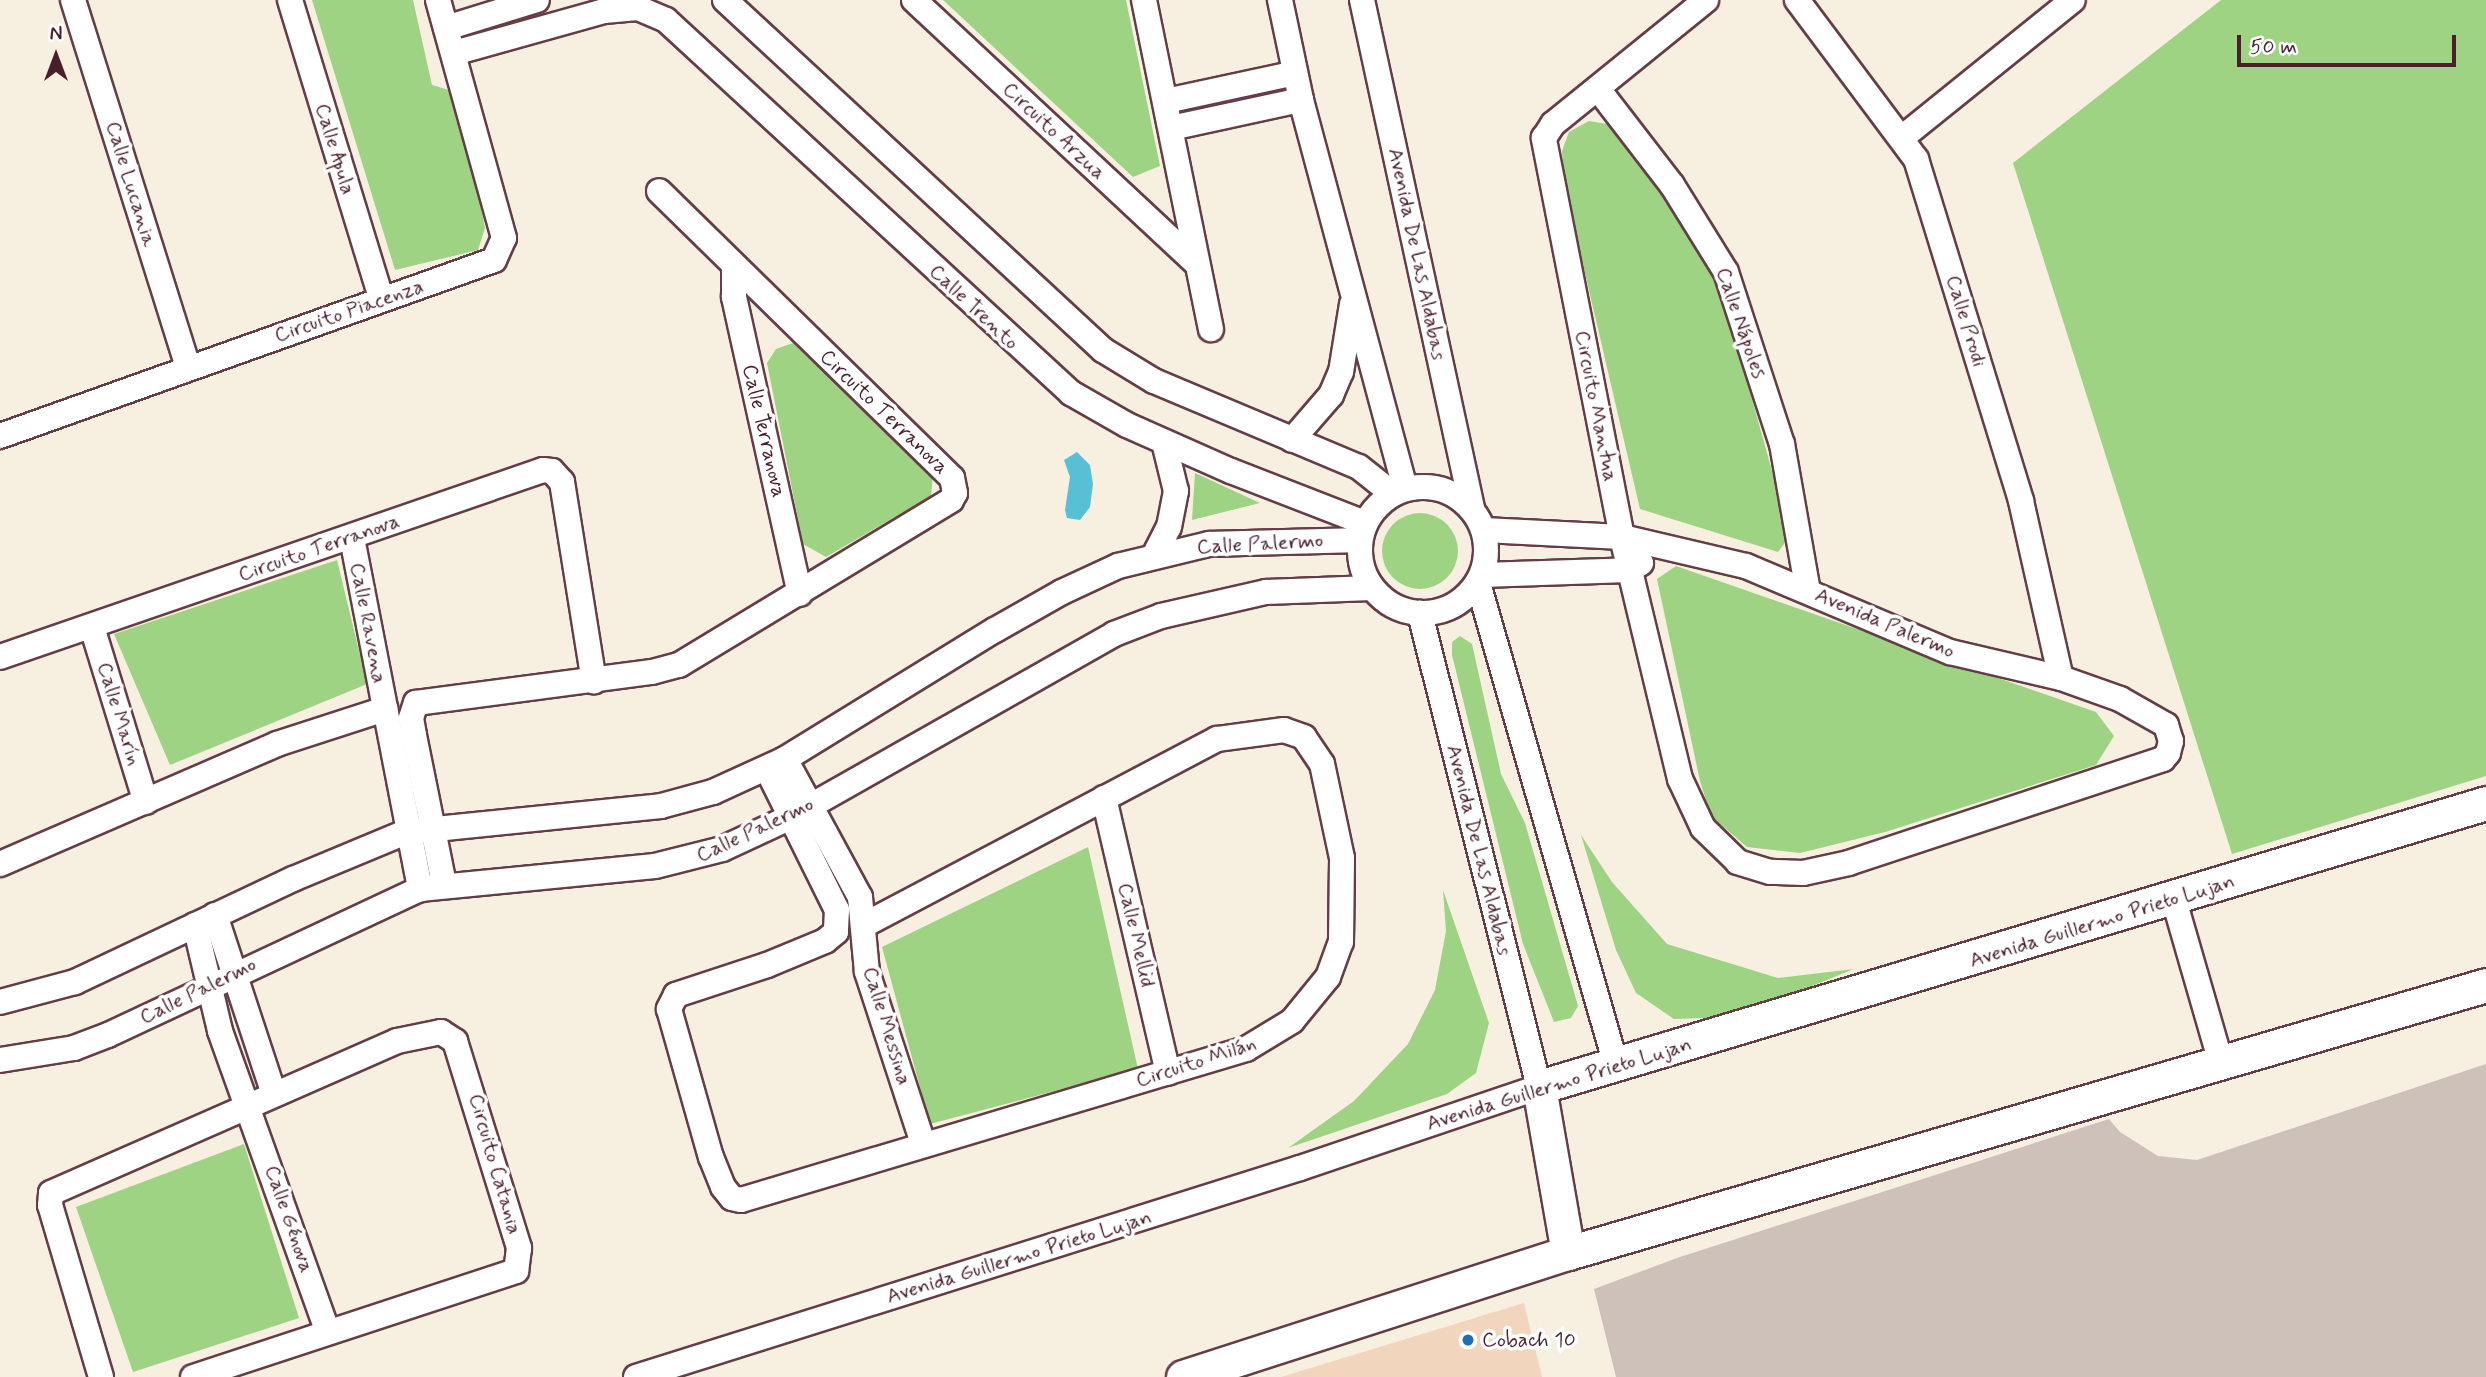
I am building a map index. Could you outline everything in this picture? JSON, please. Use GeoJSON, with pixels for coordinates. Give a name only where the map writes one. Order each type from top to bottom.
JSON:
{"type":"FeatureCollection","features":[{"type":"Feature","properties":{"kind":"street","name":"Calle Lucania"},"geometry":{"type":"LineString","coordinates":[[73,0],[188,367]]}},
{"type":"Feature","properties":{"kind":"street","name":"Calle Apula"},"geometry":{"type":"LineString","coordinates":[[290,0],[381,298]]}},
{"type":"Feature","properties":{"kind":"street","name":"Circuito Piacenza"},"geometry":{"type":"LineString","coordinates":[[0,436],[381,298],[485,266],[503,248],[504,238],[438,0]]}},
{"type":"Feature","properties":{"kind":"street"},"geometry":{"type":"LineString","coordinates":[[446,28],[537,0]]}},
{"type":"Feature","properties":{"kind":"street"},"geometry":{"type":"LineString","coordinates":[[725,0],[1103,350],[1154,381],[1359,467],[1399,492],[1441,489],[1472,508],[1484,530],[1487,545],[1480,579],[1616,1065]]}},
{"type":"Feature","properties":{"kind":"street","name":"Circuito Arzua"},"geometry":{"type":"LineString","coordinates":[[914,0],[1195,262]]}},
{"type":"Feature","properties":{"kind":"street"},"geometry":{"type":"LineString","coordinates":[[1144,0],[1166,101],[1195,262],[1211,329]]}},
{"type":"Feature","properties":{"kind":"street"},"geometry":{"type":"LineString","coordinates":[[1280,0],[1301,100],[1353,293],[1399,492]]}},
{"type":"Feature","properties":{"kind":"street","name":"Avenida De Las Aldabas"},"geometry":{"type":"LineString","coordinates":[[1362,0],[1472,508]]}},
{"type":"Feature","properties":{"kind":"street","name":"Circuito Mantua"},"geometry":{"type":"LineString","coordinates":[[1706,0],[1553,124],[1544,138],[1629,570],[1680,779],[1703,828],[1738,862],[1770,872],[1803,873],[1849,863],[2162,760],[2171,741]]}},
{"type":"Feature","properties":{"kind":"street","name":"Calle Prodi"},"geometry":{"type":"LineString","coordinates":[[1797,0],[1903,136],[1924,181],[2021,501],[2061,678]]}},
{"type":"Feature","properties":{"kind":"street"},"geometry":{"type":"LineString","coordinates":[[1903,136],[2073,0]]}},
{"type":"Feature","properties":{"kind":"street","name":"Calle Trento"},"geometry":{"type":"LineString","coordinates":[[454,53],[604,11],[638,8],[666,20],[1044,372],[1097,410],[1363,531]]}},
{"type":"Feature","properties":{"kind":"street"},"geometry":{"type":"LineString","coordinates":[[1166,101],[1295,73]]}},
{"type":"Feature","properties":{"kind":"street","name":"Calle Nápoles"},"geometry":{"type":"LineString","coordinates":[[1598,89],[1672,185],[1727,272],[1782,444],[1808,591]]}},
{"type":"Feature","properties":{"kind":"street"},"geometry":{"type":"LineString","coordinates":[[1171,128],[1301,100]]}},
{"type":"Feature","properties":{"kind":"street","name":"Circuito Terranova"},"geometry":{"type":"LineString","coordinates":[[432,828],[411,718],[416,703],[594,681],[679,665],[951,500],[956,486],[659,191]]}},
{"type":"Feature","properties":{"kind":"street","name":"Calle Terranova"},"geometry":{"type":"LineString","coordinates":[[734,267],[734,297],[800,594]]}},
{"type":"Feature","properties":{"kind":"street"},"geometry":{"type":"LineString","coordinates":[[1292,440],[1316,417],[1341,372],[1353,293]]}},
{"type":"Feature","properties":{"kind":"street"},"geometry":{"type":"LineString","coordinates":[[1155,554],[1169,527],[1176,491],[1164,442]]}},
{"type":"Feature","properties":{"kind":"street","name":"Circuito Terranova"},"geometry":{"type":"LineString","coordinates":[[0,657],[352,538],[534,471],[552,471],[562,482],[594,681]]}},
{"type":"Feature","properties":{"kind":"street"},"geometry":{"type":"LineString","coordinates":[[1399,492],[1363,531],[1364,573],[1372,588],[1385,601],[1420,613],[1442,611],[1463,600],[1480,579],[1629,570],[1663,550]]}},
{"type":"Feature","properties":{"kind":"street","name":"Avenida Palermo"},"geometry":{"type":"LineString","coordinates":[[1484,530],[1622,537],[1663,550],[1715,556],[1808,591],[1950,652],[2061,678],[2159,717],[2171,732],[2171,741]]}},
{"type":"Feature","properties":{"kind":"street","name":"Calle Palermo"},"geometry":{"type":"LineString","coordinates":[[0,1002],[75,982],[205,920],[406,832],[661,806],[713,792],[776,764],[1062,592],[1155,554],[1209,544],[1363,531]]}},
{"type":"Feature","properties":{"kind":"street","name":"Calle Ravena"},"geometry":{"type":"LineString","coordinates":[[352,538],[406,832],[420,889]]}},
{"type":"Feature","properties":{"kind":"street","name":"Calle Palermo"},"geometry":{"type":"LineString","coordinates":[[0,1060],[74,1048],[420,889],[444,884],[690,860],[801,811],[1137,625],[1266,592],[1372,588]]}},
{"type":"Feature","properties":{"kind":"street","name":"Avenida De Las Aldabas"},"geometry":{"type":"LineString","coordinates":[[1420,613],[1539,1087]]}},
{"type":"Feature","properties":{"kind":"street","name":"Calle Marín"},"geometry":{"type":"LineString","coordinates":[[92,627],[146,802]]}},
{"type":"Feature","properties":{"kind":"street"},"geometry":{"type":"LineString","coordinates":[[0,864],[277,744],[385,709]]}},
{"type":"Feature","properties":{"kind":"street","name":"Circuito Milán"},"geometry":{"type":"LineString","coordinates":[[825,941],[676,995],[670,1002],[671,1019],[723,1187],[732,1198],[752,1198],[923,1143],[1168,1073],[1246,1049],[1271,1036],[1315,997],[1328,976],[1341,942],[1345,901],[1342,858],[1322,764],[1304,737],[1284,730],[1252,731],[1207,743],[863,926]]}},
{"type":"Feature","properties":{"kind":"street","name":"Calle Messina"},"geometry":{"type":"LineString","coordinates":[[776,764],[801,811],[860,897],[867,972],[923,1143]]}},
{"type":"Feature","properties":{"kind":"street","name":"Calle Mellid"},"geometry":{"type":"LineString","coordinates":[[1104,798],[1168,1073]]}},
{"type":"Feature","properties":{"kind":"street","name":"Avenida Guillermo Prieto Lujan"},"geometry":{"type":"LineString","coordinates":[[636,1377],[1300,1168],[1539,1087],[2174,900],[2486,803]]}},
{"type":"Feature","properties":{"kind":"street","name":"Calle Messina"},"geometry":{"type":"LineString","coordinates":[[801,811],[837,910],[836,932],[825,941]]}},
{"type":"Feature","properties":{"kind":"street"},"geometry":{"type":"LineString","coordinates":[[432,828],[444,884]]}},
{"type":"Feature","properties":{"kind":"street"},"geometry":{"type":"LineString","coordinates":[[2174,900],[2220,1059]]}},
{"type":"Feature","properties":{"kind":"street"},"geometry":{"type":"LineString","coordinates":[[205,920],[232,975],[274,1094]]}},
{"type":"Feature","properties":{"kind":"street"},"geometry":{"type":"LineString","coordinates":[[205,920],[207,987],[250,1106]]}},
{"type":"Feature","properties":{"kind":"street"},"geometry":{"type":"LineString","coordinates":[[1183,1377],[1568,1253],[2063,1112],[2220,1059],[2486,985]]}},
{"type":"Feature","properties":{"kind":"street","name":"Circuito Catania"},"geometry":{"type":"LineString","coordinates":[[102,1377],[50,1205],[51,1193],[397,1041],[440,1032],[455,1041],[462,1053],[519,1248],[520,1262],[510,1276],[194,1377]]}},
{"type":"Feature","properties":{"kind":"street"},"geometry":{"type":"LineString","coordinates":[[1539,1087],[1568,1253]]}},
{"type":"Feature","properties":{"kind":"street","name":"Calle Génova"},"geometry":{"type":"LineString","coordinates":[[250,1106],[328,1332]]}},
{"type":"Feature","properties":{"kind":"shaded area"},"geometry":{"type":"Polygon","coordinates":[[[2486,1064],[2486,1377],[1616,1377],[1594,1289],[1677,1258],[2109,1119],[2120,1132],[2158,1156],[2197,1160],[2486,1064]]]}},
{"type":"Feature","properties":{"kind":"shaded area","name":"Cobach 10"},"geometry":{"type":"Polygon","coordinates":[[[1524,1303],[1542,1377],[1281,1377],[1524,1303]]]}},
{"type":"Feature","properties":{"kind":"green space"},"geometry":{"type":"Polygon","coordinates":[[[312,0],[413,0],[432,85],[459,93],[485,228],[478,250],[395,270],[312,0]]]}},
{"type":"Feature","properties":{"kind":"green space"},"geometry":{"type":"Polygon","coordinates":[[[943,0],[1126,0],[1160,166],[1133,177],[943,0]]]}},
{"type":"Feature","properties":{"kind":"green space"},"geometry":{"type":"Polygon","coordinates":[[[2221,0],[2486,0],[2486,776],[2232,854],[2013,163],[2221,0]]]}},
{"type":"Feature","properties":{"kind":"green space"},"geometry":{"type":"Polygon","coordinates":[[[1589,121],[1613,125],[1718,276],[1790,536],[1778,552],[1640,509],[1564,183],[1562,151],[1569,132],[1589,121]]]}},
{"type":"Feature","properties":{"kind":"green space"},"geometry":{"type":"Polygon","coordinates":[[[793,343],[933,475],[931,496],[826,557],[803,544],[767,363],[776,349],[793,343]]]}},
{"type":"Feature","properties":{"kind":"green space"},"geometry":{"type":"Polygon","coordinates":[[[1195,473],[1260,503],[1192,520],[1195,473]]]}},
{"type":"Feature","properties":{"kind":"green space"},"geometry":{"type":"Polygon","coordinates":[[[1413,513],[1427,513],[1441,519],[1452,530],[1458,551],[1455,566],[1447,578],[1427,589],[1413,589],[1399,583],[1388,572],[1382,558],[1382,544],[1388,530],[1399,519],[1413,513]]]}},
{"type":"Feature","properties":{"kind":"green space"},"geometry":{"type":"Polygon","coordinates":[[[337,560],[367,684],[170,765],[114,634],[337,560]]]}},
{"type":"Feature","properties":{"kind":"green space"},"geometry":{"type":"Polygon","coordinates":[[[1676,566],[2096,712],[2114,736],[2096,765],[1885,832],[1800,853],[1747,847],[1711,816],[1700,781],[1657,579],[1676,566]]]}},
{"type":"Feature","properties":{"kind":"green space"},"geometry":{"type":"Polygon","coordinates":[[[1460,636],[1472,644],[1501,774],[1525,823],[1578,1006],[1571,1018],[1554,1022],[1523,944],[1452,655],[1452,642],[1460,636]]]}},
{"type":"Feature","properties":{"kind":"green space"},"geometry":{"type":"Polygon","coordinates":[[[1581,835],[1612,882],[1667,944],[1778,978],[1854,969],[1735,1017],[1674,1019],[1636,993],[1616,950],[1581,835]]]}},
{"type":"Feature","properties":{"kind":"green space"},"geometry":{"type":"Polygon","coordinates":[[[1088,847],[1138,1069],[930,1124],[882,947],[1088,847]]]}},
{"type":"Feature","properties":{"kind":"green space"},"geometry":{"type":"Polygon","coordinates":[[[1443,890],[1489,1023],[1476,1073],[1447,1094],[1288,1148],[1354,1101],[1408,1044],[1435,990],[1446,931],[1443,890]]]}},
{"type":"Feature","properties":{"kind":"green space"},"geometry":{"type":"Polygon","coordinates":[[[244,1144],[299,1318],[133,1372],[76,1207],[244,1144]]]}},
{"type":"Feature","properties":{"kind":"water"},"geometry":{"type":"Polygon","coordinates":[[[1077,452],[1090,465],[1093,484],[1090,507],[1080,520],[1067,518],[1065,510],[1070,477],[1064,460],[1077,452]]]}},
{"type":"Feature","properties":{"kind":"place","name":"Cobach 10"},"geometry":{"type":"Point","coordinates":[1468,1340]}}]}
